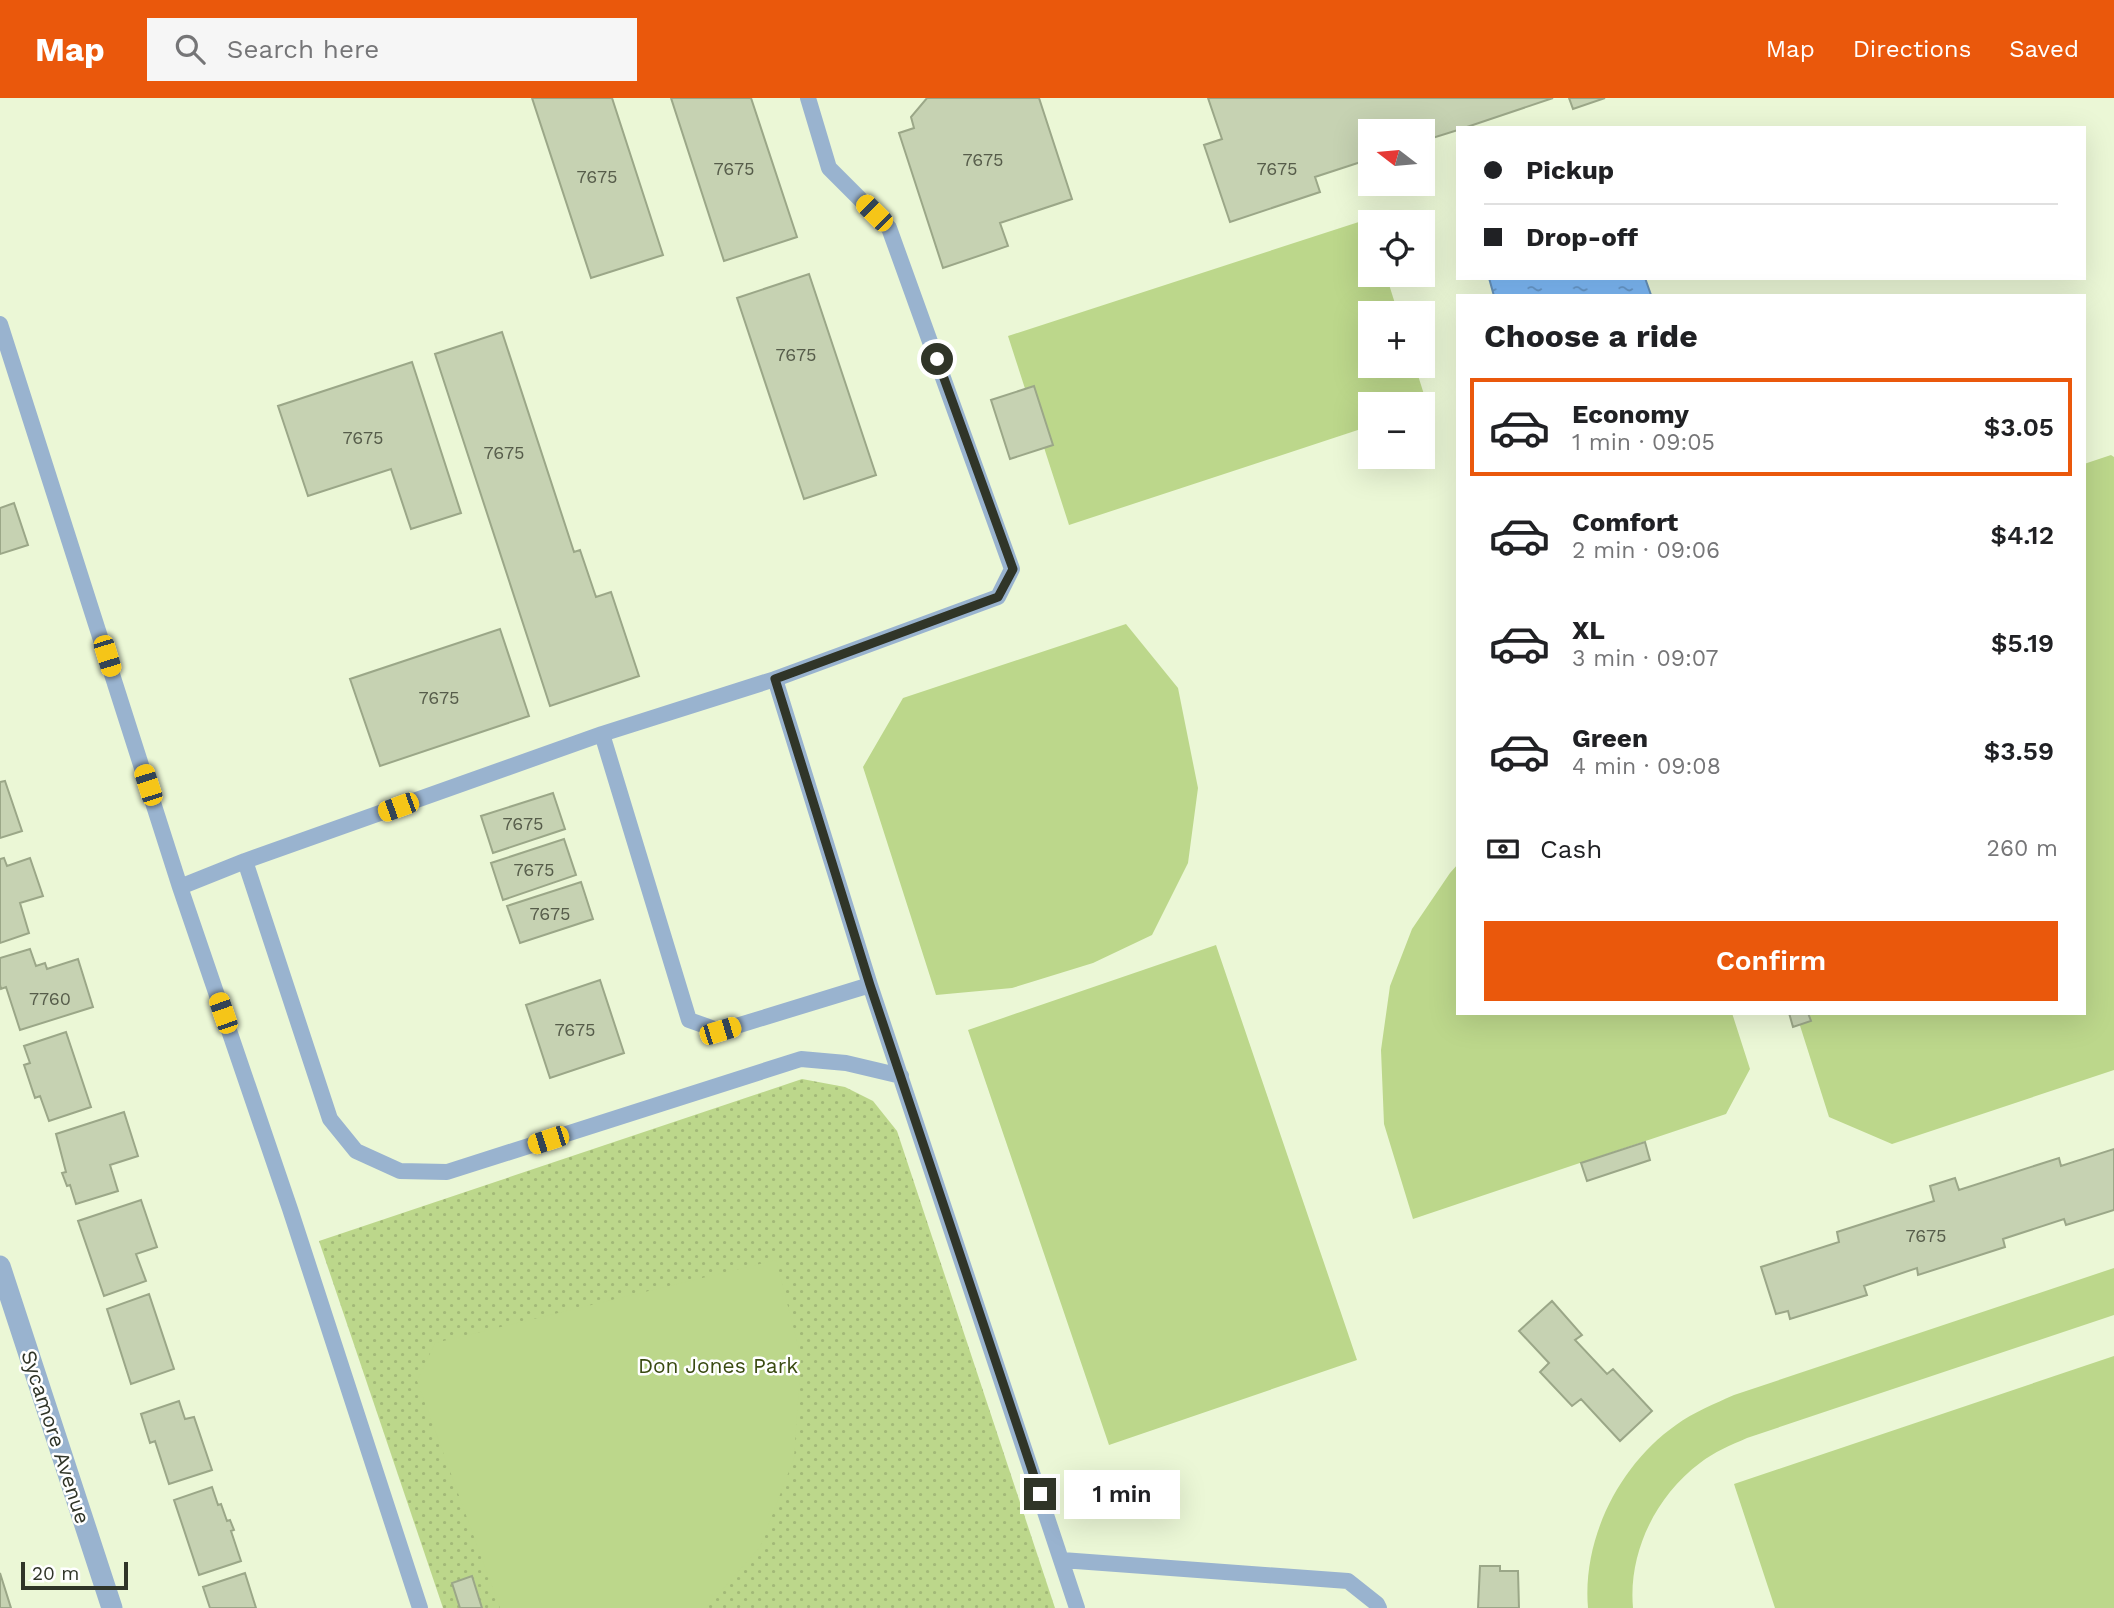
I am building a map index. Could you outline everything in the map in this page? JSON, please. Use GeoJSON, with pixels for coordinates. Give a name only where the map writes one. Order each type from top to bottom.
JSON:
{"type":"FeatureCollection","features":[{"type":"Feature","properties":{"kind":"street","name":"Sycamore Avenue"},"geometry":{"type":"LineString","coordinates":[[0,1266],[113,1608]]}},
{"type":"Feature","properties":{"kind":"lane"},"geometry":{"type":"LineString","coordinates":[[180,887],[245,861],[602,734],[775,679],[998,597],[1013,569],[889,228],[829,168],[807,98]]}},
{"type":"Feature","properties":{"kind":"lane"},"geometry":{"type":"LineString","coordinates":[[0,324],[180,887],[294,1222],[420,1608]]}},
{"type":"Feature","properties":{"kind":"lane"},"geometry":{"type":"LineString","coordinates":[[775,679],[870,985],[1077,1608]]}},
{"type":"Feature","properties":{"kind":"lane"},"geometry":{"type":"LineString","coordinates":[[602,734],[689,1020],[720,1031],[870,985]]}},
{"type":"Feature","properties":{"kind":"lane"},"geometry":{"type":"LineString","coordinates":[[245,861],[330,1119],[356,1151],[400,1171],[447,1172],[801,1059],[846,1063],[901,1076]]}},
{"type":"Feature","properties":{"kind":"lane"},"geometry":{"type":"LineString","coordinates":[[1062,1560],[1348,1581],[1377,1604],[1378,1608]]}},
{"type":"Feature","properties":{"kind":"green space"},"geometry":{"type":"Polygon","coordinates":[[[1358,222],[1358,287],[1390,287],[1394,301],[1358,301],[1358,378],[1419,378],[1423,392],[1358,392],[1358,430],[1069,525],[1008,336],[1358,222]]]}},
{"type":"Feature","properties":{"kind":"green space"},"geometry":{"type":"Polygon","coordinates":[[[2111,455],[2114,457],[2114,1070],[1892,1144],[1829,1117],[1797,1015],[2086,1015],[2086,463],[2111,455]]]}},
{"type":"Feature","properties":{"kind":"green space"},"geometry":{"type":"Polygon","coordinates":[[[1126,624],[1178,688],[1198,788],[1188,863],[1152,935],[1093,963],[1012,988],[936,995],[863,767],[903,698],[1126,624]]]}},
{"type":"Feature","properties":{"kind":"green space"},"geometry":{"type":"Polygon","coordinates":[[[1456,866],[1456,1015],[1733,1015],[1750,1069],[1726,1114],[1413,1219],[1384,1124],[1381,1050],[1390,986],[1412,929],[1456,866]]]}},
{"type":"Feature","properties":{"kind":"green space"},"geometry":{"type":"Polygon","coordinates":[[[1216,945],[1357,1360],[1109,1445],[968,1030],[1216,945]]]}},
{"type":"Feature","properties":{"kind":"green space","name":"Don Jones Park"},"geometry":{"type":"Polygon","coordinates":[[[802,1079],[845,1087],[873,1101],[897,1131],[1055,1608],[443,1608],[319,1241],[802,1079]]]}},
{"type":"Feature","properties":{"kind":"green space"},"geometry":{"type":"Polygon","coordinates":[[[776,1260],[801,1357],[794,1458],[760,1547],[706,1608],[500,1608],[417,1381],[435,1343],[776,1260]]]}},
{"type":"Feature","properties":{"kind":"green space"},"geometry":{"type":"Polygon","coordinates":[[[2114,1268],[2114,1315],[1747,1438],[1705,1459],[1670,1492],[1648,1527],[1635,1566],[1633,1608],[1588,1608],[1591,1556],[1608,1506],[1637,1461],[1683,1420],[1734,1395],[2114,1268]]]}},
{"type":"Feature","properties":{"kind":"green space"},"geometry":{"type":"Polygon","coordinates":[[[2114,1356],[2114,1608],[1775,1608],[1734,1484],[2114,1356]]]}},
{"type":"Feature","properties":{"kind":"water"},"geometry":{"type":"Polygon","coordinates":[[[1490,280],[1646,280],[1651,294],[1493,294],[1490,280]]]}},
{"type":"Feature","properties":{"kind":"building"},"geometry":{"type":"Polygon","coordinates":[[[532,98],[612,98],[663,255],[591,278],[532,98]]]}},
{"type":"Feature","properties":{"kind":"building"},"geometry":{"type":"Polygon","coordinates":[[[671,98],[751,98],[797,237],[724,261],[671,98]]]}},
{"type":"Feature","properties":{"kind":"building"},"geometry":{"type":"Polygon","coordinates":[[[927,98],[1039,98],[1072,199],[1000,223],[1008,246],[943,268],[899,133],[914,128],[911,117],[927,98]]]}},
{"type":"Feature","properties":{"kind":"building"},"geometry":{"type":"Polygon","coordinates":[[[1208,98],[1553,98],[1470,126],[1456,126],[1456,131],[1435,137],[1435,119],[1358,119],[1358,163],[1315,177],[1320,192],[1230,222],[1204,145],[1222,139],[1208,98]]]}},
{"type":"Feature","properties":{"kind":"building"},"geometry":{"type":"Polygon","coordinates":[[[1569,98],[1605,98],[1573,109],[1569,98]]]}},
{"type":"Feature","properties":{"kind":"building"},"geometry":{"type":"Polygon","coordinates":[[[809,274],[876,475],[804,499],[737,298],[809,274]]]}},
{"type":"Feature","properties":{"kind":"building"},"geometry":{"type":"Polygon","coordinates":[[[502,332],[574,552],[580,550],[596,597],[611,592],[639,676],[550,706],[435,354],[502,332]]]}},
{"type":"Feature","properties":{"kind":"building"},"geometry":{"type":"Polygon","coordinates":[[[412,362],[461,513],[411,529],[391,469],[308,496],[278,406],[412,362]]]}},
{"type":"Feature","properties":{"kind":"building"},"geometry":{"type":"Polygon","coordinates":[[[1034,386],[1053,445],[1010,459],[991,400],[1034,386]]]}},
{"type":"Feature","properties":{"kind":"building"},"geometry":{"type":"Polygon","coordinates":[[[14,503],[28,545],[0,554],[0,508],[14,503]]]}},
{"type":"Feature","properties":{"kind":"building"},"geometry":{"type":"Polygon","coordinates":[[[500,629],[529,716],[380,766],[350,679],[500,629]]]}},
{"type":"Feature","properties":{"kind":"building"},"geometry":{"type":"Polygon","coordinates":[[[5,781],[22,831],[0,838],[0,782],[5,781]]]}},
{"type":"Feature","properties":{"kind":"building"},"geometry":{"type":"Polygon","coordinates":[[[553,793],[565,829],[493,853],[481,816],[553,793]]]}},
{"type":"Feature","properties":{"kind":"building"},"geometry":{"type":"Polygon","coordinates":[[[564,839],[576,875],[503,900],[491,863],[564,839]]]}},
{"type":"Feature","properties":{"kind":"building"},"geometry":{"type":"Polygon","coordinates":[[[4,858],[7,866],[30,858],[43,896],[20,903],[29,933],[0,943],[0,859],[4,858]]]}},
{"type":"Feature","properties":{"kind":"building"},"geometry":{"type":"Polygon","coordinates":[[[581,882],[593,919],[520,943],[507,906],[581,882]]]}},
{"type":"Feature","properties":{"kind":"building"},"geometry":{"type":"Polygon","coordinates":[[[30,949],[36,966],[45,963],[47,969],[78,959],[93,1007],[20,1030],[6,987],[1,989],[0,958],[30,949]]]}},
{"type":"Feature","properties":{"kind":"building"},"geometry":{"type":"Polygon","coordinates":[[[600,980],[624,1053],[550,1078],[526,1005],[600,980]]]}},
{"type":"Feature","properties":{"kind":"building"},"geometry":{"type":"Polygon","coordinates":[[[1790,1015],[1809,1015],[1811,1021],[1793,1027],[1790,1015]]]}},
{"type":"Feature","properties":{"kind":"building"},"geometry":{"type":"Polygon","coordinates":[[[66,1032],[91,1107],[49,1121],[40,1096],[35,1098],[24,1065],[30,1063],[24,1046],[66,1032]]]}},
{"type":"Feature","properties":{"kind":"building"},"geometry":{"type":"Polygon","coordinates":[[[124,1112],[138,1156],[110,1165],[118,1191],[76,1204],[70,1185],[67,1186],[62,1173],[66,1172],[56,1134],[124,1112]]]}},
{"type":"Feature","properties":{"kind":"building"},"geometry":{"type":"Polygon","coordinates":[[[1645,1142],[1650,1160],[1587,1181],[1581,1163],[1645,1142]]]}},
{"type":"Feature","properties":{"kind":"building"},"geometry":{"type":"Polygon","coordinates":[[[2114,1149],[2114,1210],[2066,1225],[2064,1219],[2003,1239],[2005,1247],[1918,1275],[1917,1268],[1864,1286],[1867,1295],[1790,1319],[1788,1311],[1776,1314],[1761,1267],[1839,1242],[1837,1232],[1934,1201],[1930,1186],[1955,1178],[1959,1190],[2059,1158],[2061,1166],[2114,1149]]]}},
{"type":"Feature","properties":{"kind":"building"},"geometry":{"type":"Polygon","coordinates":[[[141,1200],[157,1247],[136,1254],[146,1281],[104,1296],[78,1221],[141,1200]]]}},
{"type":"Feature","properties":{"kind":"building"},"geometry":{"type":"Polygon","coordinates":[[[149,1294],[174,1369],[131,1384],[107,1309],[149,1294]]]}},
{"type":"Feature","properties":{"kind":"building"},"geometry":{"type":"Polygon","coordinates":[[[1552,1301],[1582,1335],[1575,1340],[1607,1374],[1613,1369],[1652,1411],[1620,1441],[1581,1399],[1572,1406],[1540,1372],[1549,1363],[1519,1331],[1552,1301]]]}},
{"type":"Feature","properties":{"kind":"building"},"geometry":{"type":"Polygon","coordinates":[[[179,1401],[185,1419],[194,1417],[212,1470],[169,1484],[155,1441],[150,1443],[141,1414],[179,1401]]]}},
{"type":"Feature","properties":{"kind":"building"},"geometry":{"type":"Polygon","coordinates":[[[212,1487],[218,1505],[221,1504],[227,1521],[230,1520],[234,1530],[231,1531],[241,1561],[199,1575],[174,1500],[212,1487]]]}},
{"type":"Feature","properties":{"kind":"building"},"geometry":{"type":"Polygon","coordinates":[[[1480,1566],[1500,1566],[1500,1571],[1518,1571],[1519,1608],[1478,1608],[1480,1566]]]}},
{"type":"Feature","properties":{"kind":"building"},"geometry":{"type":"Polygon","coordinates":[[[0,1573],[11,1608],[0,1608],[0,1573]]]}},
{"type":"Feature","properties":{"kind":"building"},"geometry":{"type":"Polygon","coordinates":[[[245,1573],[256,1608],[210,1608],[203,1587],[245,1573]]]}},
{"type":"Feature","properties":{"kind":"building"},"geometry":{"type":"Polygon","coordinates":[[[472,1576],[482,1608],[460,1608],[452,1583],[472,1576]]]}},
{"type":"Feature","properties":{"kind":"route"},"geometry":{"type":"LineString","coordinates":[[937,359],[1013,569],[998,597],[775,679],[870,985],[1040,1494]]}}]}
